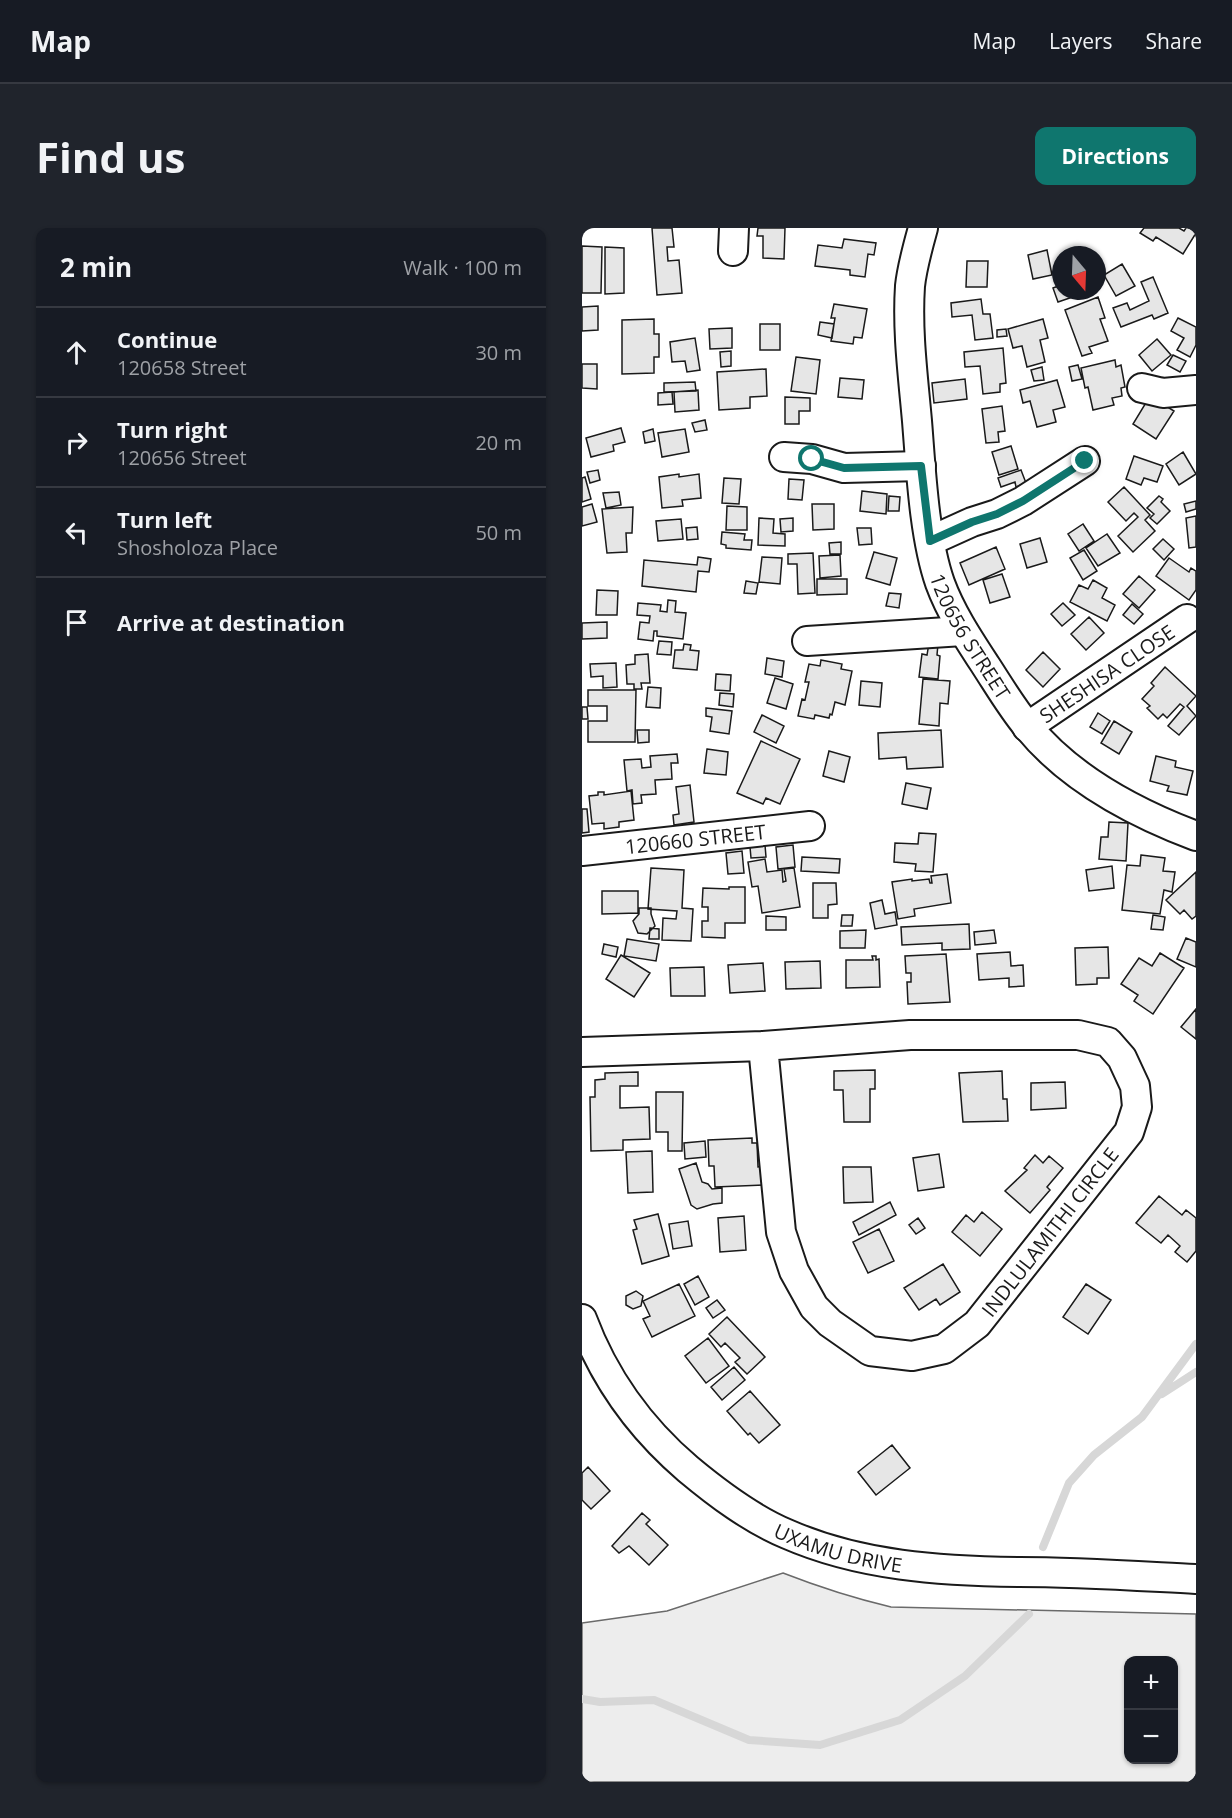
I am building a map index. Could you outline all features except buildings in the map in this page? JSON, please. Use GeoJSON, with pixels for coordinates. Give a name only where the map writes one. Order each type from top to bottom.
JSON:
{"type":"FeatureCollection","features":[{"type":"Feature","properties":{"kind":"street","name":"120656 STREET"},"geometry":{"type":"LineString","coordinates":[[923,228],[910,283],[910,340],[930,541],[940,582],[963,631],[1027,727],[1058,758],[1101,792],[1170,826],[1196,836]]}},
{"type":"Feature","properties":{"kind":"street"},"geometry":{"type":"LineString","coordinates":[[1142,388],[1163,393],[1196,390]]}},
{"type":"Feature","properties":{"kind":"street"},"geometry":{"type":"LineString","coordinates":[[784,457],[812,459],[844,468],[921,466]]}},
{"type":"Feature","properties":{"kind":"street"},"geometry":{"type":"LineString","coordinates":[[930,541],[1023,501],[1085,461]]}},
{"type":"Feature","properties":{"kind":"street","name":"SHESHISA CLOSE"},"geometry":{"type":"LineString","coordinates":[[1027,727],[1187,619]]}},
{"type":"Feature","properties":{"kind":"street"},"geometry":{"type":"LineString","coordinates":[[807,640],[963,631]]}},
{"type":"Feature","properties":{"kind":"street","name":"120660 STREET"},"geometry":{"type":"LineString","coordinates":[[582,851],[810,826]]}},
{"type":"Feature","properties":{"kind":"street","name":"INDLULAMITHI CIRCLE"},"geometry":{"type":"LineString","coordinates":[[582,1052],[763,1046],[910,1035],[1078,1035],[1108,1041],[1122,1058],[1135,1086],[1137,1107],[1129,1132],[977,1324],[944,1349],[912,1356],[870,1351],[830,1323],[814,1307],[794,1271],[781,1232],[763,1046]]}},
{"type":"Feature","properties":{"kind":"street","name":"UXAMU DRIVE"},"geometry":{"type":"LineString","coordinates":[[582,1319],[608,1376],[636,1416],[670,1453],[716,1492],[786,1534],[842,1553],[899,1565],[1006,1572],[1196,1579]]}},
{"type":"Feature","properties":{"kind":"shaded area"},"geometry":{"type":"Polygon","coordinates":[[[783,1573],[836,1592],[891,1607],[1196,1614],[1196,1782],[582,1782],[582,1623],[667,1611],[783,1573]]]}},
{"type":"Feature","properties":{"kind":"waterway"},"geometry":{"type":"LineString","coordinates":[[1043,1547],[1069,1483],[1094,1455],[1142,1417],[1196,1344]]}},
{"type":"Feature","properties":{"kind":"waterway"},"geometry":{"type":"LineString","coordinates":[[1162,1394],[1196,1372]]}},
{"type":"Feature","properties":{"kind":"waterway"},"geometry":{"type":"LineString","coordinates":[[582,1699],[600,1702],[654,1700],[749,1740],[820,1745],[900,1720],[965,1676],[1029,1614]]}},
{"type":"Feature","properties":{"kind":"route"},"geometry":{"type":"LineString","coordinates":[[812,459],[844,468],[921,466],[930,541],[1023,501],[1085,461]]}}]}
